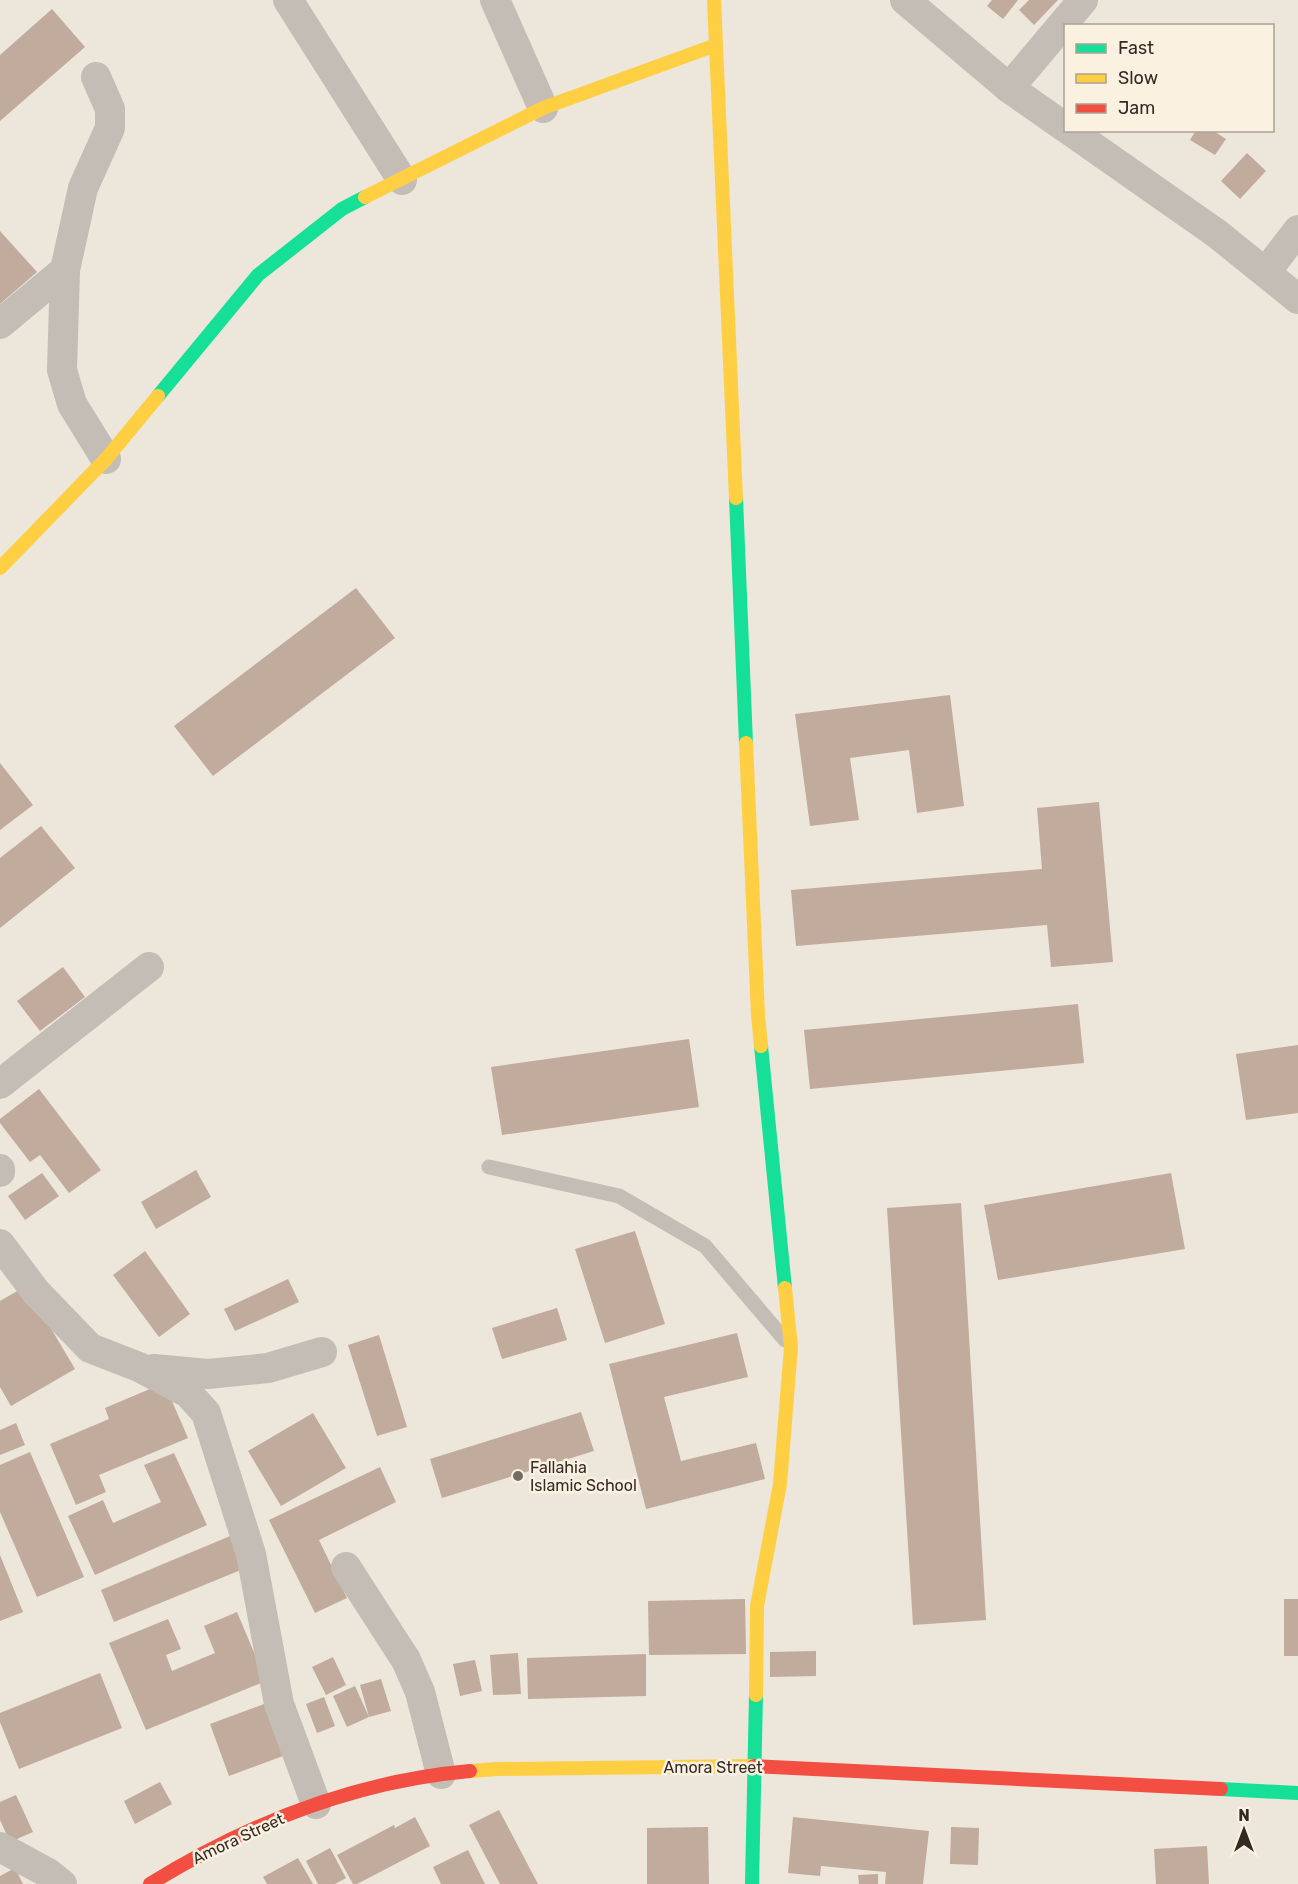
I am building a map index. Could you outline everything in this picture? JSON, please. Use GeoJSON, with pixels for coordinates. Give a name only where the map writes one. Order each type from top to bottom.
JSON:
{"type":"FeatureCollection","features":[{"type":"Feature","properties":{"kind":"street"},"geometry":{"type":"LineString","coordinates":[[288,0],[402,180]]}},
{"type":"Feature","properties":{"kind":"street"},"geometry":{"type":"LineString","coordinates":[[495,0],[543,108]]}},
{"type":"Feature","properties":{"kind":"street"},"geometry":{"type":"LineString","coordinates":[[714,0],[758,1015],[791,1347],[780,1484],[757,1606],[756,1766],[752,1884]]}},
{"type":"Feature","properties":{"kind":"street"},"geometry":{"type":"LineString","coordinates":[[905,0],[1009,88],[1064,127]]}},
{"type":"Feature","properties":{"kind":"street"},"geometry":{"type":"LineString","coordinates":[[1009,88],[1083,0]]}},
{"type":"Feature","properties":{"kind":"street"},"geometry":{"type":"LineString","coordinates":[[0,568],[106,459],[258,275],[342,209],[543,108],[716,45]]}},
{"type":"Feature","properties":{"kind":"street"},"geometry":{"type":"LineString","coordinates":[[96,77],[110,109],[110,128],[83,188],[65,270],[62,370],[72,404],[106,459]]}},
{"type":"Feature","properties":{"kind":"street"},"geometry":{"type":"LineString","coordinates":[[1071,132],[1216,233],[1298,298]]}},
{"type":"Feature","properties":{"kind":"street"},"geometry":{"type":"LineString","coordinates":[[1266,272],[1298,230]]}},
{"type":"Feature","properties":{"kind":"street"},"geometry":{"type":"LineString","coordinates":[[0,324],[65,270]]}},
{"type":"Feature","properties":{"kind":"street"},"geometry":{"type":"LineString","coordinates":[[0,1083],[149,967]]}},
{"type":"Feature","properties":{"kind":"street"},"geometry":{"type":"LineString","coordinates":[[0,1244],[36,1292],[90,1348],[139,1367],[188,1393],[206,1413],[251,1554],[279,1704],[316,1804]]}},
{"type":"Feature","properties":{"kind":"street"},"geometry":{"type":"LineString","coordinates":[[139,1367],[208,1374],[268,1368],[322,1352]]}},
{"type":"Feature","properties":{"kind":"street"},"geometry":{"type":"LineString","coordinates":[[346,1567],[406,1660],[420,1692],[441,1774]]}},
{"type":"Feature","properties":{"kind":"street","name":"Amora Street"},"geometry":{"type":"LineString","coordinates":[[150,1884],[179,1866],[272,1820],[341,1795],[441,1774],[498,1769],[756,1766],[1298,1793]]}},
{"type":"Feature","properties":{"kind":"street"},"geometry":{"type":"LineString","coordinates":[[1,1849],[48,1873],[62,1884]]}},
{"type":"Feature","properties":{"kind":"lane"},"geometry":{"type":"LineString","coordinates":[[489,1167],[619,1196],[705,1246],[791,1347]]}},
{"type":"Feature","properties":{"kind":"building"},"geometry":{"type":"Polygon","coordinates":[[[992,0],[1018,0],[1003,19],[987,6],[992,0]]]}},
{"type":"Feature","properties":{"kind":"building"},"geometry":{"type":"Polygon","coordinates":[[[1029,0],[1058,0],[1034,25],[1019,10],[1029,0]]]}},
{"type":"Feature","properties":{"kind":"building"},"geometry":{"type":"Polygon","coordinates":[[[52,9],[85,47],[0,121],[0,55],[52,9]]]}},
{"type":"Feature","properties":{"kind":"building"},"geometry":{"type":"Polygon","coordinates":[[[1195,132],[1215,132],[1226,139],[1215,155],[1190,140],[1195,132]]]}},
{"type":"Feature","properties":{"kind":"building"},"geometry":{"type":"Polygon","coordinates":[[[1247,153],[1266,171],[1240,199],[1221,181],[1247,153]]]}},
{"type":"Feature","properties":{"kind":"building"},"geometry":{"type":"Polygon","coordinates":[[[0,231],[37,272],[0,304],[0,231]]]}},
{"type":"Feature","properties":{"kind":"building"},"geometry":{"type":"Polygon","coordinates":[[[356,588],[395,638],[213,776],[174,726],[356,588]]]}},
{"type":"Feature","properties":{"kind":"building"},"geometry":{"type":"Polygon","coordinates":[[[950,695],[964,806],[917,813],[909,750],[850,758],[859,820],[810,826],[795,714],[950,695]]]}},
{"type":"Feature","properties":{"kind":"building"},"geometry":{"type":"Polygon","coordinates":[[[0,763],[33,805],[0,830],[0,763]]]}},
{"type":"Feature","properties":{"kind":"building"},"geometry":{"type":"Polygon","coordinates":[[[1099,802],[1113,962],[1051,967],[1047,925],[796,946],[791,890],[1042,869],[1037,808],[1099,802]]]}},
{"type":"Feature","properties":{"kind":"building"},"geometry":{"type":"Polygon","coordinates":[[[41,826],[75,868],[0,928],[0,858],[41,826]]]}},
{"type":"Feature","properties":{"kind":"building"},"geometry":{"type":"Polygon","coordinates":[[[63,967],[85,997],[40,1031],[17,1001],[63,967]]]}},
{"type":"Feature","properties":{"kind":"building"},"geometry":{"type":"Polygon","coordinates":[[[1078,1004],[1084,1063],[810,1089],[804,1030],[1078,1004]]]}},
{"type":"Feature","properties":{"kind":"building"},"geometry":{"type":"Polygon","coordinates":[[[689,1039],[699,1107],[502,1135],[491,1067],[689,1039]]]}},
{"type":"Feature","properties":{"kind":"building"},"geometry":{"type":"Polygon","coordinates":[[[1298,1045],[1298,1113],[1246,1120],[1236,1054],[1298,1045]]]}},
{"type":"Feature","properties":{"kind":"building"},"geometry":{"type":"Polygon","coordinates":[[[39,1089],[101,1170],[69,1193],[40,1155],[30,1162],[0,1123],[0,1119],[39,1089]]]}},
{"type":"Feature","properties":{"kind":"building"},"geometry":{"type":"Polygon","coordinates":[[[196,1170],[211,1197],[156,1229],[141,1202],[196,1170]]]}},
{"type":"Feature","properties":{"kind":"building"},"geometry":{"type":"Polygon","coordinates":[[[42,1173],[59,1196],[25,1220],[8,1196],[42,1173]]]}},
{"type":"Feature","properties":{"kind":"building"},"geometry":{"type":"Polygon","coordinates":[[[1171,1173],[1185,1249],[998,1280],[984,1205],[1171,1173]]]}},
{"type":"Feature","properties":{"kind":"building"},"geometry":{"type":"Polygon","coordinates":[[[961,1203],[986,1620],[913,1625],[887,1208],[961,1203]]]}},
{"type":"Feature","properties":{"kind":"building"},"geometry":{"type":"Polygon","coordinates":[[[635,1231],[665,1324],[605,1343],[575,1249],[635,1231]]]}},
{"type":"Feature","properties":{"kind":"building"},"geometry":{"type":"Polygon","coordinates":[[[145,1251],[190,1314],[159,1337],[113,1275],[145,1251]]]}},
{"type":"Feature","properties":{"kind":"building"},"geometry":{"type":"Polygon","coordinates":[[[288,1279],[299,1302],[235,1331],[224,1309],[288,1279]]]}},
{"type":"Feature","properties":{"kind":"building"},"geometry":{"type":"Polygon","coordinates":[[[26,1286],[75,1369],[11,1406],[0,1387],[0,1301],[26,1286]]]}},
{"type":"Feature","properties":{"kind":"building"},"geometry":{"type":"Polygon","coordinates":[[[557,1308],[567,1340],[502,1359],[492,1328],[557,1308]]]}},
{"type":"Feature","properties":{"kind":"building"},"geometry":{"type":"Polygon","coordinates":[[[737,1333],[748,1377],[664,1397],[681,1461],[756,1443],[765,1479],[646,1509],[609,1364],[737,1333]]]}},
{"type":"Feature","properties":{"kind":"building"},"geometry":{"type":"Polygon","coordinates":[[[379,1335],[407,1427],[377,1436],[348,1345],[379,1335]]]}},
{"type":"Feature","properties":{"kind":"building"},"geometry":{"type":"Polygon","coordinates":[[[164,1383],[188,1438],[99,1475],[106,1492],[76,1505],[50,1444],[109,1419],[105,1408],[164,1383]]]}},
{"type":"Feature","properties":{"kind":"building"},"geometry":{"type":"Polygon","coordinates":[[[581,1412],[594,1451],[442,1498],[430,1459],[581,1412]]]}},
{"type":"Feature","properties":{"kind":"building"},"geometry":{"type":"Polygon","coordinates":[[[313,1413],[346,1468],[281,1506],[248,1451],[313,1413]]]}},
{"type":"Feature","properties":{"kind":"building"},"geometry":{"type":"Polygon","coordinates":[[[16,1423],[25,1445],[0,1455],[0,1430],[16,1423]]]}},
{"type":"Feature","properties":{"kind":"building"},"geometry":{"type":"Polygon","coordinates":[[[30,1452],[84,1577],[37,1597],[0,1512],[0,1465],[30,1452]]]}},
{"type":"Feature","properties":{"kind":"building"},"geometry":{"type":"Polygon","coordinates":[[[174,1453],[207,1525],[95,1575],[68,1516],[103,1500],[113,1523],[161,1502],[144,1465],[174,1453]]]}},
{"type":"Feature","properties":{"kind":"building"},"geometry":{"type":"Polygon","coordinates":[[[380,1467],[396,1502],[319,1540],[347,1598],[315,1613],[269,1520],[380,1467]]]}},
{"type":"Feature","properties":{"kind":"building"},"geometry":{"type":"Polygon","coordinates":[[[235,1534],[248,1567],[114,1622],[101,1590],[235,1534]]]}},
{"type":"Feature","properties":{"kind":"building"},"geometry":{"type":"Polygon","coordinates":[[[0,1555],[23,1612],[0,1621],[0,1555]]]}},
{"type":"Feature","properties":{"kind":"building"},"geometry":{"type":"Polygon","coordinates":[[[745,1599],[746,1654],[649,1655],[648,1601],[745,1599]]]}},
{"type":"Feature","properties":{"kind":"building"},"geometry":{"type":"Polygon","coordinates":[[[1284,1599],[1298,1599],[1298,1656],[1284,1656],[1284,1599]]]}},
{"type":"Feature","properties":{"kind":"building"},"geometry":{"type":"Polygon","coordinates":[[[237,1612],[266,1681],[146,1730],[109,1643],[168,1619],[181,1649],[166,1655],[172,1671],[215,1653],[204,1626],[237,1612]]]}},
{"type":"Feature","properties":{"kind":"building"},"geometry":{"type":"Polygon","coordinates":[[[816,1651],[816,1676],[770,1677],[770,1652],[816,1651]]]}},
{"type":"Feature","properties":{"kind":"building"},"geometry":{"type":"Polygon","coordinates":[[[518,1653],[521,1694],[493,1695],[490,1655],[518,1653]]]}},
{"type":"Feature","properties":{"kind":"building"},"geometry":{"type":"Polygon","coordinates":[[[646,1654],[646,1696],[528,1699],[527,1658],[646,1654]]]}},
{"type":"Feature","properties":{"kind":"building"},"geometry":{"type":"Polygon","coordinates":[[[333,1657],[346,1685],[326,1695],[312,1667],[333,1657]]]}},
{"type":"Feature","properties":{"kind":"building"},"geometry":{"type":"Polygon","coordinates":[[[475,1660],[482,1691],[460,1696],[453,1664],[475,1660]]]}},
{"type":"Feature","properties":{"kind":"building"},"geometry":{"type":"Polygon","coordinates":[[[100,1673],[122,1728],[19,1769],[0,1722],[0,1713],[100,1673]]]}},
{"type":"Feature","properties":{"kind":"building"},"geometry":{"type":"Polygon","coordinates":[[[381,1679],[391,1711],[369,1717],[360,1685],[381,1679]]]}},
{"type":"Feature","properties":{"kind":"building"},"geometry":{"type":"Polygon","coordinates":[[[355,1686],[369,1717],[347,1727],[333,1696],[355,1686]]]}},
{"type":"Feature","properties":{"kind":"building"},"geometry":{"type":"Polygon","coordinates":[[[324,1697],[335,1726],[317,1733],[306,1704],[324,1697]]]}},
{"type":"Feature","properties":{"kind":"building"},"geometry":{"type":"Polygon","coordinates":[[[264,1704],[283,1756],[229,1776],[210,1724],[264,1704]]]}},
{"type":"Feature","properties":{"kind":"building"},"geometry":{"type":"Polygon","coordinates":[[[160,1782],[172,1804],[135,1824],[124,1801],[160,1782]]]}},
{"type":"Feature","properties":{"kind":"building"},"geometry":{"type":"Polygon","coordinates":[[[16,1795],[33,1832],[10,1842],[0,1820],[0,1802],[16,1795]]]}},
{"type":"Feature","properties":{"kind":"building"},"geometry":{"type":"Polygon","coordinates":[[[499,1810],[538,1884],[500,1884],[469,1825],[499,1810]]]}},
{"type":"Feature","properties":{"kind":"building"},"geometry":{"type":"Polygon","coordinates":[[[415,1817],[430,1846],[353,1884],[337,1855],[394,1825],[395,1828],[415,1817]]]}},
{"type":"Feature","properties":{"kind":"building"},"geometry":{"type":"Polygon","coordinates":[[[793,1817],[929,1831],[923,1884],[885,1884],[886,1872],[821,1866],[820,1876],[788,1873],[793,1817]]]}},
{"type":"Feature","properties":{"kind":"building"},"geometry":{"type":"Polygon","coordinates":[[[708,1827],[709,1884],[647,1884],[647,1828],[708,1827]]]}},
{"type":"Feature","properties":{"kind":"building"},"geometry":{"type":"Polygon","coordinates":[[[951,1827],[979,1828],[978,1865],[950,1864],[951,1827]]]}},
{"type":"Feature","properties":{"kind":"building"},"geometry":{"type":"Polygon","coordinates":[[[1207,1846],[1209,1884],[1156,1884],[1154,1849],[1207,1846]]]}},
{"type":"Feature","properties":{"kind":"building"},"geometry":{"type":"Polygon","coordinates":[[[330,1848],[346,1878],[335,1884],[318,1884],[306,1861],[330,1848]]]}},
{"type":"Feature","properties":{"kind":"building"},"geometry":{"type":"Polygon","coordinates":[[[468,1850],[485,1884],[441,1884],[433,1867],[468,1850]]]}},
{"type":"Feature","properties":{"kind":"building"},"geometry":{"type":"Polygon","coordinates":[[[298,1858],[313,1884],[267,1884],[263,1877],[298,1858]]]}},
{"type":"Feature","properties":{"kind":"building"},"geometry":{"type":"Polygon","coordinates":[[[15,1868],[23,1884],[0,1884],[0,1876],[15,1868]]]}},
{"type":"Feature","properties":{"kind":"building"},"geometry":{"type":"Polygon","coordinates":[[[878,1874],[878,1884],[859,1884],[858,1875],[878,1874]]]}},
{"type":"Feature","properties":{"kind":"traffic: fast"},"geometry":{"type":"LineString","coordinates":[[158,396],[258,275],[342,209],[365,197]]}},
{"type":"Feature","properties":{"kind":"traffic: fast"},"geometry":{"type":"LineString","coordinates":[[736,498],[746,743]]}},
{"type":"Feature","properties":{"kind":"traffic: fast"},"geometry":{"type":"LineString","coordinates":[[761,1046],[785,1288]]}},
{"type":"Feature","properties":{"kind":"traffic: fast"},"geometry":{"type":"LineString","coordinates":[[752,1884],[756,1695]]}},
{"type":"Feature","properties":{"kind":"traffic: fast"},"geometry":{"type":"LineString","coordinates":[[1221,1789],[1298,1793]]}},
{"type":"Feature","properties":{"kind":"traffic: slow"},"geometry":{"type":"LineString","coordinates":[[714,0],[736,498]]}},
{"type":"Feature","properties":{"kind":"traffic: slow"},"geometry":{"type":"LineString","coordinates":[[365,197],[543,108],[716,45]]}},
{"type":"Feature","properties":{"kind":"traffic: slow"},"geometry":{"type":"LineString","coordinates":[[0,568],[106,459],[158,396]]}},
{"type":"Feature","properties":{"kind":"traffic: slow"},"geometry":{"type":"LineString","coordinates":[[746,743],[761,1046]]}},
{"type":"Feature","properties":{"kind":"traffic: slow"},"geometry":{"type":"LineString","coordinates":[[756,1695],[757,1606],[780,1484],[791,1347],[785,1288]]}},
{"type":"Feature","properties":{"kind":"traffic: slow"},"geometry":{"type":"LineString","coordinates":[[470,1771],[754,1766]]}},
{"type":"Feature","properties":{"kind":"traffic: jam"},"geometry":{"type":"LineString","coordinates":[[754,1766],[1221,1789]]}},
{"type":"Feature","properties":{"kind":"traffic: jam"},"geometry":{"type":"LineString","coordinates":[[150,1884],[225,1842],[304,1809],[386,1784],[470,1771]]}},
{"type":"Feature","properties":{"kind":"place","name":"Fallahia Islamic School"},"geometry":{"type":"Point","coordinates":[518,1476]}}]}
